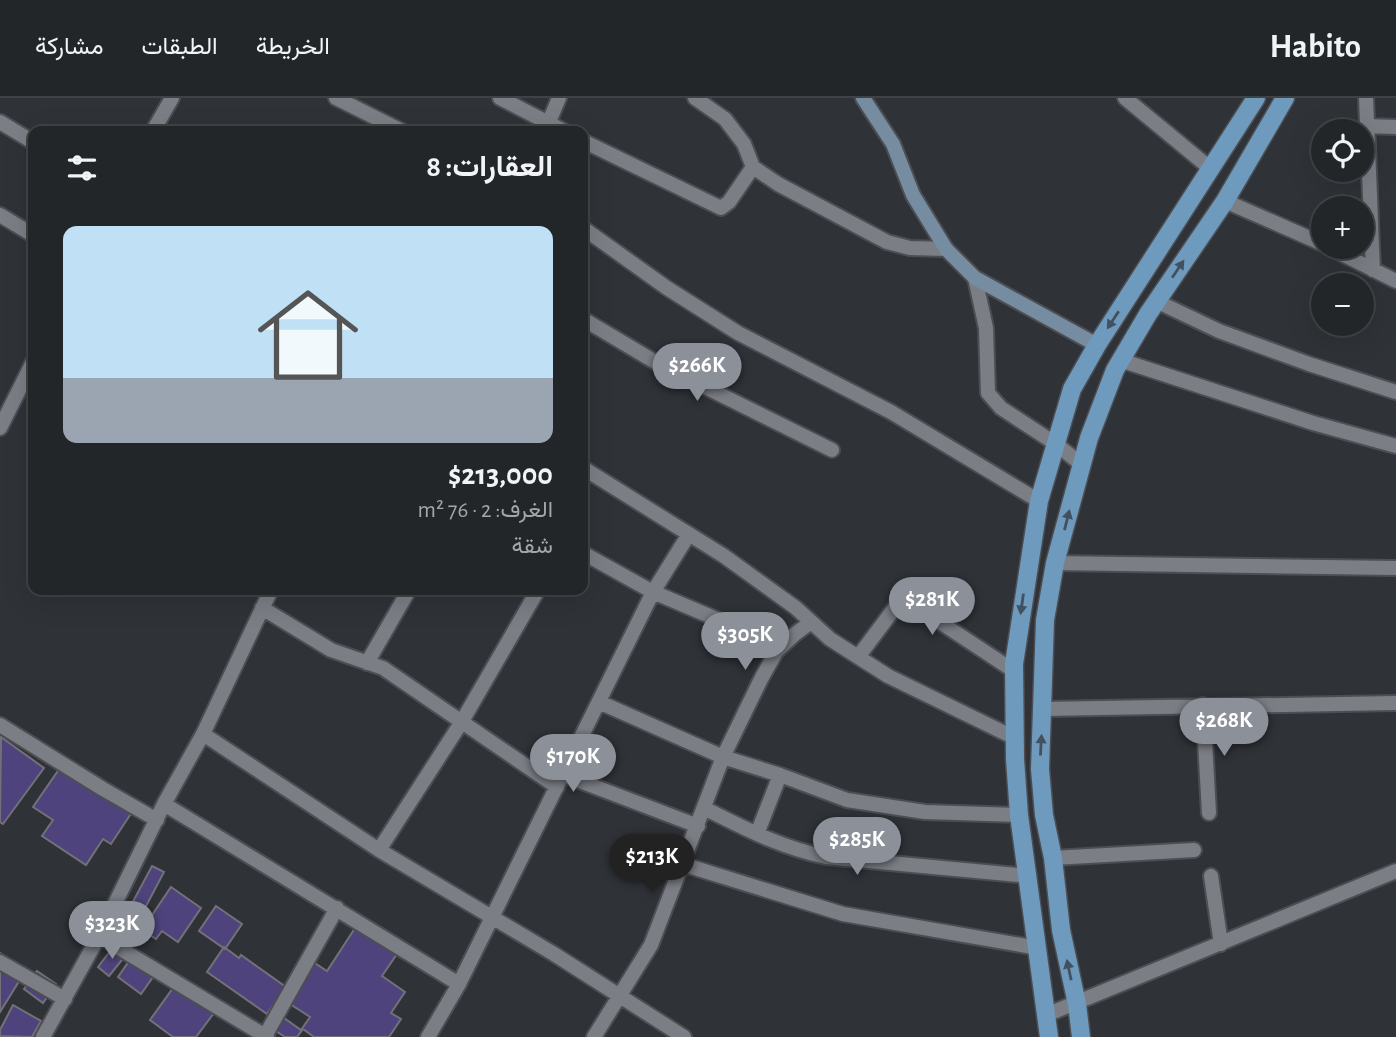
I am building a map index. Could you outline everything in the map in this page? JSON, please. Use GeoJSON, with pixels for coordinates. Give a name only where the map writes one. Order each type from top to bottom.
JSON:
{"type":"FeatureCollection","features":[{"type":"Feature","properties":{"kind":"main road"},"geometry":{"type":"LineString","coordinates":[[1049,1037],[1020,815],[1015,738],[1014,671],[1032,534],[1039,501],[1072,389],[1097,345],[1256,98]]}},
{"type":"Feature","properties":{"kind":"main road"},"geometry":{"type":"LineString","coordinates":[[1081,1037],[1077,1004],[1061,930],[1041,781],[1045,620],[1055,564],[1089,438],[1120,360],[1156,301],[1225,201],[1285,98]]}},
{"type":"Feature","properties":{"kind":"street"},"geometry":{"type":"LineString","coordinates":[[156,126],[172,98]]}},
{"type":"Feature","properties":{"kind":"street"},"geometry":{"type":"LineString","coordinates":[[336,98],[387,126]]}},
{"type":"Feature","properties":{"kind":"street"},"geometry":{"type":"LineString","coordinates":[[500,98],[544,126]]}},
{"type":"Feature","properties":{"kind":"street"},"geometry":{"type":"LineString","coordinates":[[546,126],[559,98]]}},
{"type":"Feature","properties":{"kind":"street"},"geometry":{"type":"LineString","coordinates":[[695,98],[711,107],[734,130],[744,144],[753,167],[778,184],[887,242],[910,248],[946,249]]}},
{"type":"Feature","properties":{"kind":"street"},"geometry":{"type":"LineString","coordinates":[[863,98],[893,144],[914,195],[946,249],[975,278],[1097,345]]}},
{"type":"Feature","properties":{"kind":"street"},"geometry":{"type":"LineString","coordinates":[[1125,98],[1212,169]]}},
{"type":"Feature","properties":{"kind":"street"},"geometry":{"type":"LineString","coordinates":[[1366,98],[1367,119]]}},
{"type":"Feature","properties":{"kind":"street"},"geometry":{"type":"LineString","coordinates":[[0,122],[28,139]]}},
{"type":"Feature","properties":{"kind":"street"},"geometry":{"type":"LineString","coordinates":[[1374,126],[1396,128]]}},
{"type":"Feature","properties":{"kind":"street"},"geometry":{"type":"LineString","coordinates":[[588,143],[721,208],[729,202],[753,167]]}},
{"type":"Feature","properties":{"kind":"street"},"geometry":{"type":"LineString","coordinates":[[1369,182],[1373,270]]}},
{"type":"Feature","properties":{"kind":"street"},"geometry":{"type":"LineString","coordinates":[[1225,201],[1311,239]]}},
{"type":"Feature","properties":{"kind":"street"},"geometry":{"type":"LineString","coordinates":[[0,215],[28,232]]}},
{"type":"Feature","properties":{"kind":"street"},"geometry":{"type":"LineString","coordinates":[[588,232],[667,288],[738,333],[891,412],[1039,501]]}},
{"type":"Feature","properties":{"kind":"street"},"geometry":{"type":"LineString","coordinates":[[1351,259],[1396,281]]}},
{"type":"Feature","properties":{"kind":"street"},"geometry":{"type":"LineString","coordinates":[[975,278],[986,328],[988,393],[1001,408],[1081,464]]}},
{"type":"Feature","properties":{"kind":"street"},"geometry":{"type":"LineString","coordinates":[[1156,301],[1219,331],[1396,392]]}},
{"type":"Feature","properties":{"kind":"street"},"geometry":{"type":"LineString","coordinates":[[588,321],[657,363],[832,450]]}},
{"type":"Feature","properties":{"kind":"street"},"geometry":{"type":"LineString","coordinates":[[1120,360],[1313,423],[1396,446]]}},
{"type":"Feature","properties":{"kind":"street"},"geometry":{"type":"LineString","coordinates":[[0,428],[28,372]]}},
{"type":"Feature","properties":{"kind":"street"},"geometry":{"type":"LineString","coordinates":[[588,471],[724,556],[796,608],[830,639],[900,682],[1015,738]]}},
{"type":"Feature","properties":{"kind":"street"},"geometry":{"type":"LineString","coordinates":[[428,1037],[459,984],[653,592],[689,534]]}},
{"type":"Feature","properties":{"kind":"street"},"geometry":{"type":"LineString","coordinates":[[588,556],[653,592],[726,623]]}},
{"type":"Feature","properties":{"kind":"street"},"geometry":{"type":"LineString","coordinates":[[1055,564],[1396,568]]}},
{"type":"Feature","properties":{"kind":"street"},"geometry":{"type":"LineString","coordinates":[[43,1037],[99,936],[202,734],[268,595]]}},
{"type":"Feature","properties":{"kind":"street"},"geometry":{"type":"LineString","coordinates":[[368,663],[406,595]]}},
{"type":"Feature","properties":{"kind":"street"},"geometry":{"type":"LineString","coordinates":[[379,850],[461,723],[535,595]]}},
{"type":"Feature","properties":{"kind":"street"},"geometry":{"type":"LineString","coordinates":[[859,657],[897,605],[905,599],[1014,671]]}},
{"type":"Feature","properties":{"kind":"street"},"geometry":{"type":"LineString","coordinates":[[262,608],[331,650],[383,668],[461,723],[561,781],[698,826]]}},
{"type":"Feature","properties":{"kind":"street"},"geometry":{"type":"LineString","coordinates":[[594,1037],[651,946],[723,757],[776,653],[811,622]]}},
{"type":"Feature","properties":{"kind":"street"},"geometry":{"type":"LineString","coordinates":[[599,702],[723,757],[847,800],[883,808],[962,815],[1020,815]]}},
{"type":"Feature","properties":{"kind":"street"},"geometry":{"type":"LineString","coordinates":[[1043,709],[1396,703]]}},
{"type":"Feature","properties":{"kind":"street"},"geometry":{"type":"LineString","coordinates":[[1203,705],[1209,813]]}},
{"type":"Feature","properties":{"kind":"street"},"geometry":{"type":"LineString","coordinates":[[0,725],[157,820]]}},
{"type":"Feature","properties":{"kind":"street"},"geometry":{"type":"LineString","coordinates":[[202,734],[379,850],[621,995],[684,1037]]}},
{"type":"Feature","properties":{"kind":"street"},"geometry":{"type":"LineString","coordinates":[[757,834],[780,775]]}},
{"type":"Feature","properties":{"kind":"street"},"geometry":{"type":"LineString","coordinates":[[164,804],[459,984]]}},
{"type":"Feature","properties":{"kind":"street"},"geometry":{"type":"LineString","coordinates":[[704,808],[779,845],[826,856],[1029,876]]}},
{"type":"Feature","properties":{"kind":"street"},"geometry":{"type":"LineString","coordinates":[[1053,858],[1194,850]]}},
{"type":"Feature","properties":{"kind":"street"},"geometry":{"type":"LineString","coordinates":[[682,864],[844,914],[1038,948]]}},
{"type":"Feature","properties":{"kind":"street"},"geometry":{"type":"LineString","coordinates":[[1046,1015],[1396,871]]}},
{"type":"Feature","properties":{"kind":"street"},"geometry":{"type":"LineString","coordinates":[[1211,876],[1221,944]]}},
{"type":"Feature","properties":{"kind":"street"},"geometry":{"type":"LineString","coordinates":[[99,936],[266,1036],[337,908]]}},
{"type":"Feature","properties":{"kind":"street"},"geometry":{"type":"LineString","coordinates":[[0,962],[65,999]]}},
{"type":"Feature","properties":{"kind":"building"},"geometry":{"type":"Polygon","coordinates":[[[1,737],[44,768],[3,824],[0,822],[1,737]]]}},
{"type":"Feature","properties":{"kind":"building"},"geometry":{"type":"Polygon","coordinates":[[[62,765],[132,812],[111,844],[103,839],[86,865],[42,836],[53,820],[33,807],[62,765]]]}},
{"type":"Feature","properties":{"kind":"building"},"geometry":{"type":"Polygon","coordinates":[[[152,866],[164,872],[134,929],[122,922],[152,866]]]}},
{"type":"Feature","properties":{"kind":"building"},"geometry":{"type":"Polygon","coordinates":[[[171,887],[201,908],[178,942],[162,931],[156,939],[142,930],[171,887]]]}},
{"type":"Feature","properties":{"kind":"building"},"geometry":{"type":"Polygon","coordinates":[[[216,906],[242,924],[225,949],[199,931],[216,906]]]}},
{"type":"Feature","properties":{"kind":"building"},"geometry":{"type":"Polygon","coordinates":[[[357,925],[401,948],[382,976],[405,992],[391,1013],[401,1019],[389,1037],[314,1037],[303,1029],[297,1037],[285,1037],[276,1031],[284,1018],[301,1030],[310,1017],[287,1002],[313,962],[327,971],[357,925]]]}},
{"type":"Feature","properties":{"kind":"building"},"geometry":{"type":"Polygon","coordinates":[[[114,946],[126,955],[109,976],[98,967],[114,946]]]}},
{"type":"Feature","properties":{"kind":"building"},"geometry":{"type":"Polygon","coordinates":[[[224,947],[239,958],[241,955],[286,987],[267,1014],[207,972],[224,947]]]}},
{"type":"Feature","properties":{"kind":"building"},"geometry":{"type":"Polygon","coordinates":[[[136,951],[160,967],[141,994],[118,977],[136,951]]]}},
{"type":"Feature","properties":{"kind":"building"},"geometry":{"type":"Polygon","coordinates":[[[0,953],[26,970],[0,1012],[0,953]]]}},
{"type":"Feature","properties":{"kind":"building"},"geometry":{"type":"Polygon","coordinates":[[[37,971],[56,984],[43,1003],[24,989],[37,971]]]}},
{"type":"Feature","properties":{"kind":"building"},"geometry":{"type":"Polygon","coordinates":[[[178,981],[217,1009],[196,1037],[173,1037],[150,1020],[178,981]]]}},
{"type":"Feature","properties":{"kind":"building"},"geometry":{"type":"Polygon","coordinates":[[[13,1005],[41,1021],[32,1037],[0,1036],[0,1030],[13,1005]]]}}]}
